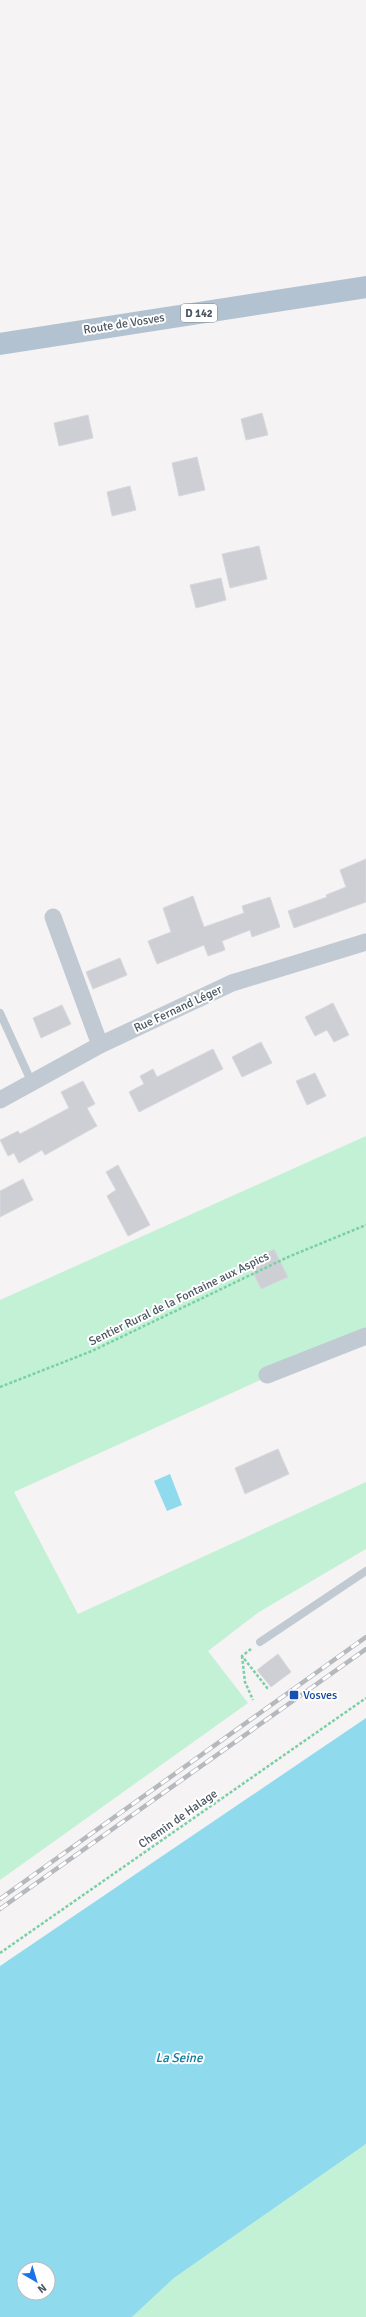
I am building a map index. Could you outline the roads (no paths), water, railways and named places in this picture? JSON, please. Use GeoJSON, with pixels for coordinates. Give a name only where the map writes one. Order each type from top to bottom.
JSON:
{"type":"FeatureCollection","features":[{"type":"Feature","properties":{"kind":"main road","name":"Route de Vosves"},"geometry":{"type":"LineString","coordinates":[[0,344],[366,287]]}},
{"type":"Feature","properties":{"kind":"street"},"geometry":{"type":"LineString","coordinates":[[53,917],[100,1045]]}},
{"type":"Feature","properties":{"kind":"street","name":"Rue Fernand Léger"},"geometry":{"type":"LineString","coordinates":[[0,1100],[100,1045],[232,984],[366,942]]}},
{"type":"Feature","properties":{"kind":"street"},"geometry":{"type":"LineString","coordinates":[[267,1375],[366,1336]]}},
{"type":"Feature","properties":{"kind":"lane"},"geometry":{"type":"LineString","coordinates":[[0,1013],[32,1083]]}},
{"type":"Feature","properties":{"kind":"lane"},"geometry":{"type":"LineString","coordinates":[[260,1642],[366,1571]]}},
{"type":"Feature","properties":{"kind":"water"},"geometry":{"type":"Polygon","coordinates":[[[170,1474],[182,1505],[167,1511],[154,1481],[170,1474]]]}},
{"type":"Feature","properties":{"kind":"water","name":"La Seine"},"geometry":{"type":"Polygon","coordinates":[[[366,1718],[366,2144],[174,2278],[132,2317],[0,2317],[0,1966],[366,1718]]]}},
{"type":"Feature","properties":{"kind":"railway"},"geometry":{"type":"LineString","coordinates":[[0,1899],[366,1637]]}},
{"type":"Feature","properties":{"kind":"railway"},"geometry":{"type":"LineString","coordinates":[[0,1909],[366,1649]]}},
{"type":"Feature","properties":{"kind":"place","name":"Vosves"},"geometry":{"type":"Point","coordinates":[294,1695]}}]}
